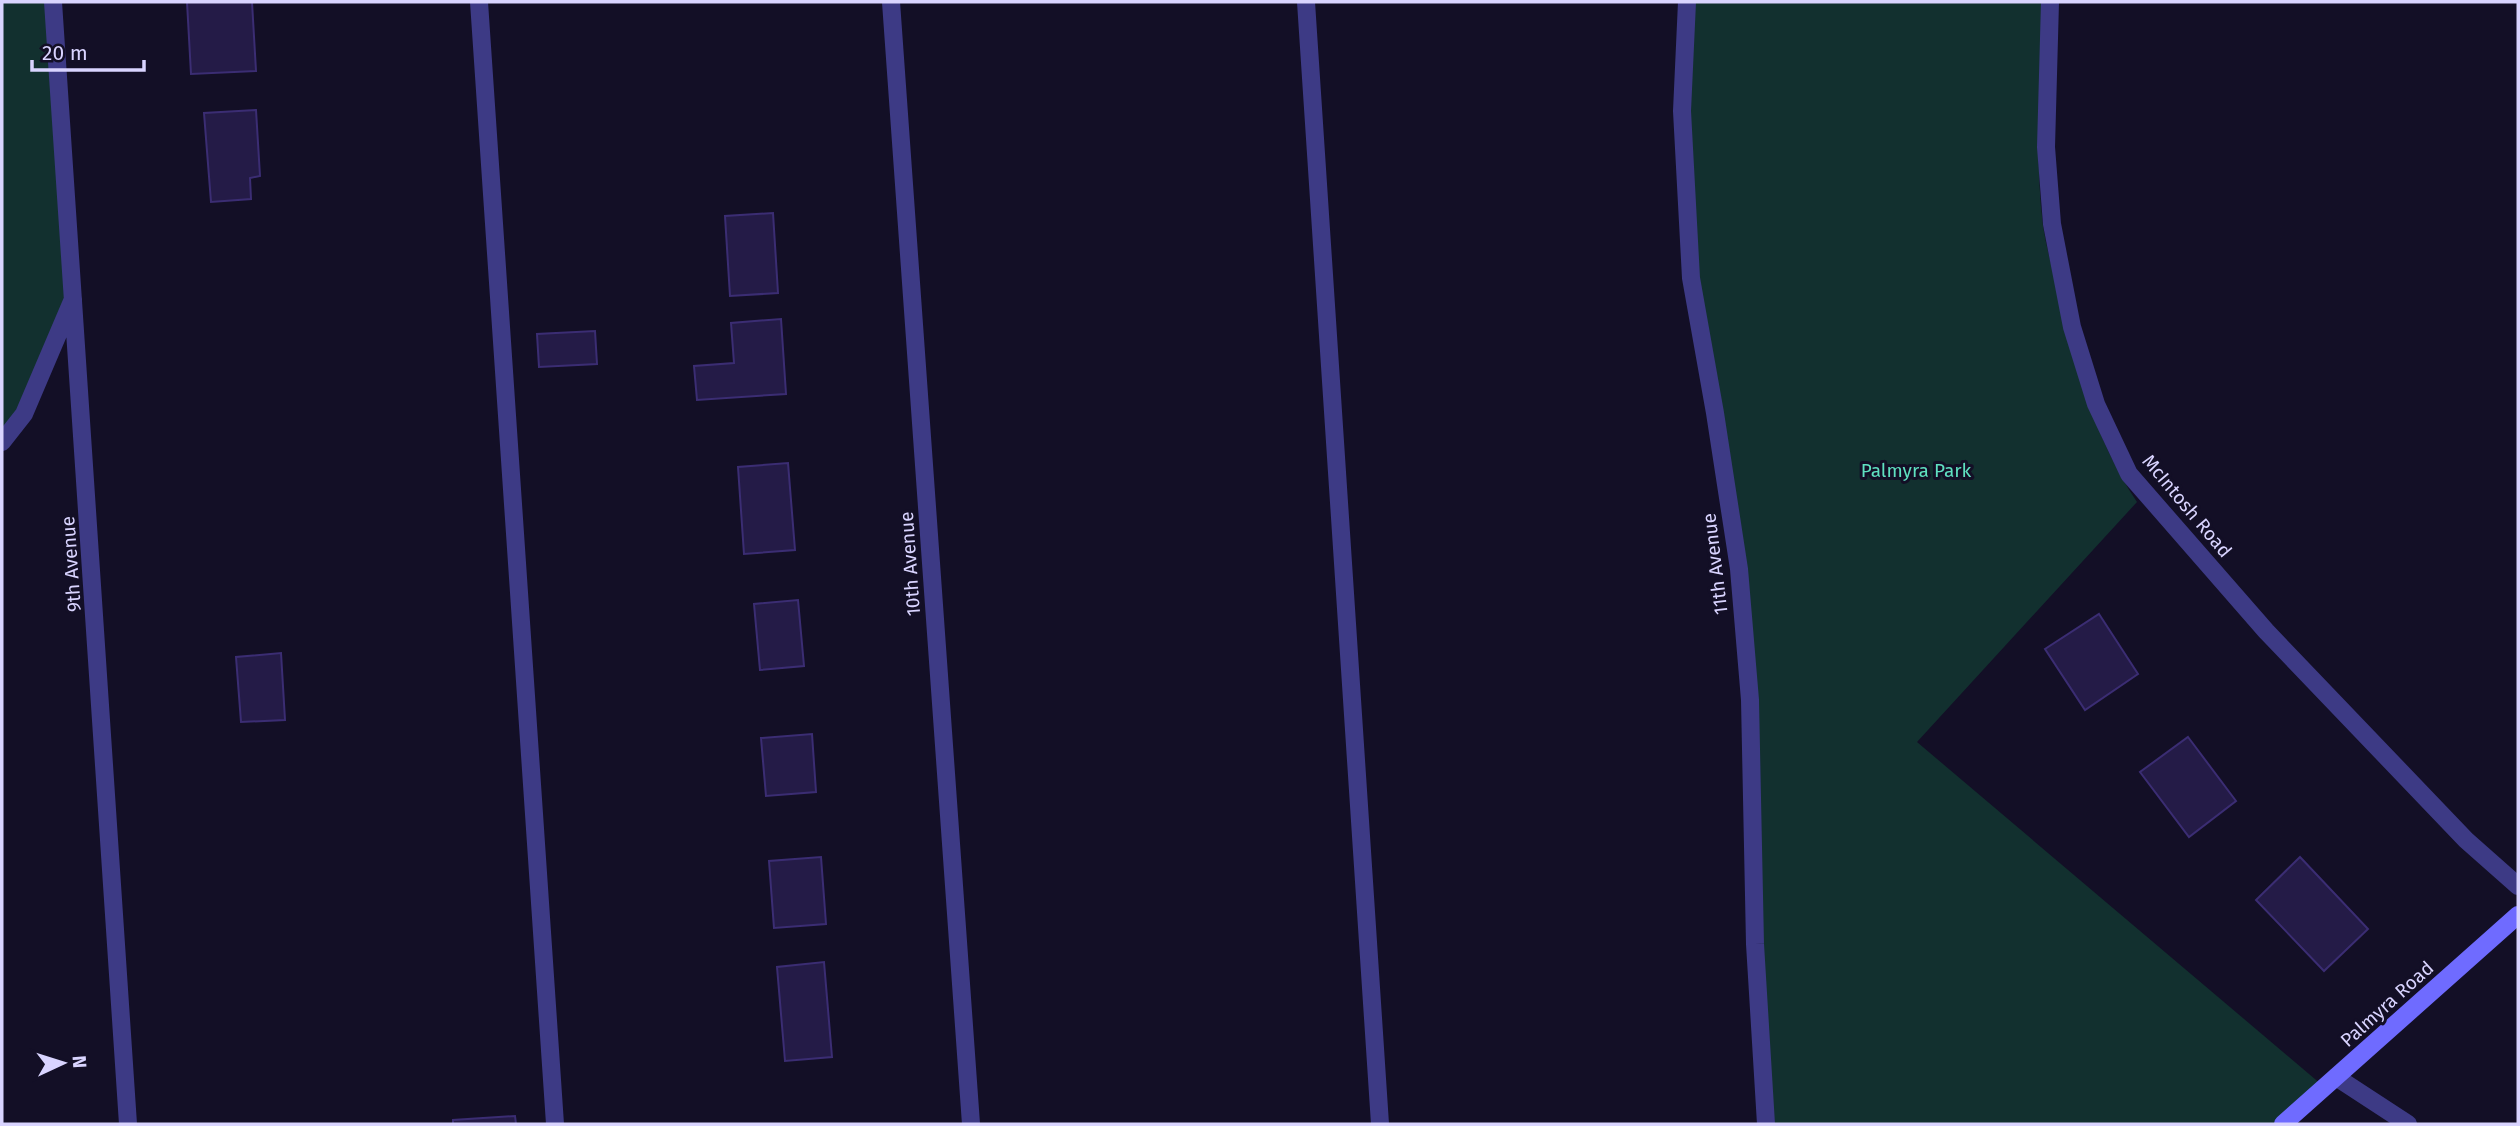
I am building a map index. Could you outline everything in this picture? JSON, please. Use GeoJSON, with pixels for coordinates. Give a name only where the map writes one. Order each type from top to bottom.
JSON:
{"type":"FeatureCollection","features":[{"type":"Feature","properties":{"kind":"main road","name":"Palmyra Road"},"geometry":{"type":"LineString","coordinates":[[2283,1124],[2518,915]]}},
{"type":"Feature","properties":{"kind":"street","name":"9th Avenue"},"geometry":{"type":"LineString","coordinates":[[53,2],[128,1124]]}},
{"type":"Feature","properties":{"kind":"street"},"geometry":{"type":"LineString","coordinates":[[479,2],[555,1124]]}},
{"type":"Feature","properties":{"kind":"street","name":"10th Avenue"},"geometry":{"type":"LineString","coordinates":[[891,2],[971,1124]]}},
{"type":"Feature","properties":{"kind":"street"},"geometry":{"type":"LineString","coordinates":[[1306,2],[1380,1124]]}},
{"type":"Feature","properties":{"kind":"street","name":"11th Avenue"},"geometry":{"type":"LineString","coordinates":[[1687,2],[1682,111],[1691,278],[1739,569],[1750,700],[1755,944],[1766,1124]]}},
{"type":"Feature","properties":{"kind":"street","name":"McIntosh Road"},"geometry":{"type":"LineString","coordinates":[[2050,2],[2046,147],[2052,224],[2072,327],[2096,404],[2129,474],[2266,631],[2466,840],[2518,886]]}},
{"type":"Feature","properties":{"kind":"street"},"geometry":{"type":"LineString","coordinates":[[2,442],[24,414],[74,295]]}},
{"type":"Feature","properties":{"kind":"street"},"geometry":{"type":"LineString","coordinates":[[2336,1077],[2407,1124]]}},
{"type":"Feature","properties":{"kind":"green space"},"geometry":{"type":"Polygon","coordinates":[[[2,2],[47,2],[70,295],[21,412],[2,434],[2,2]]]}},
{"type":"Feature","properties":{"kind":"green space","name":"Palmyra Park"},"geometry":{"type":"Polygon","coordinates":[[[1693,2],[2043,2],[2039,142],[2044,233],[2069,340],[2086,397],[2108,451],[2137,502],[1917,742],[2322,1085],[2278,1124],[1772,1124],[1761,944],[1756,705],[1697,277],[1689,114],[1693,2]]]}},
{"type":"Feature","properties":{"kind":"building"},"geometry":{"type":"Polygon","coordinates":[[[187,2],[252,2],[256,71],[191,74],[187,2]]]}},
{"type":"Feature","properties":{"kind":"building"},"geometry":{"type":"Polygon","coordinates":[[[256,110],[260,176],[250,178],[251,199],[211,202],[204,113],[256,110]]]}},
{"type":"Feature","properties":{"kind":"building"},"geometry":{"type":"Polygon","coordinates":[[[773,213],[778,293],[730,296],[725,216],[773,213]]]}},
{"type":"Feature","properties":{"kind":"building"},"geometry":{"type":"Polygon","coordinates":[[[781,319],[786,394],[697,400],[694,366],[734,363],[731,323],[781,319]]]}},
{"type":"Feature","properties":{"kind":"building"},"geometry":{"type":"Polygon","coordinates":[[[595,331],[597,364],[539,367],[537,334],[595,331]]]}},
{"type":"Feature","properties":{"kind":"building"},"geometry":{"type":"Polygon","coordinates":[[[788,463],[795,550],[744,554],[738,467],[788,463]]]}},
{"type":"Feature","properties":{"kind":"building"},"geometry":{"type":"Polygon","coordinates":[[[798,600],[804,666],[760,670],[754,604],[798,600]]]}},
{"type":"Feature","properties":{"kind":"building"},"geometry":{"type":"Polygon","coordinates":[[[2099,614],[2138,674],[2085,710],[2045,649],[2099,614]]]}},
{"type":"Feature","properties":{"kind":"building"},"geometry":{"type":"Polygon","coordinates":[[[281,653],[285,720],[241,722],[236,657],[281,653]]]}},
{"type":"Feature","properties":{"kind":"building"},"geometry":{"type":"Polygon","coordinates":[[[812,734],[816,792],[766,796],[761,738],[812,734]]]}},
{"type":"Feature","properties":{"kind":"building"},"geometry":{"type":"Polygon","coordinates":[[[2188,737],[2236,801],[2189,837],[2140,772],[2188,737]]]}},
{"type":"Feature","properties":{"kind":"building"},"geometry":{"type":"Polygon","coordinates":[[[821,857],[826,924],[774,928],[769,861],[821,857]]]}},
{"type":"Feature","properties":{"kind":"building"},"geometry":{"type":"Polygon","coordinates":[[[2300,857],[2368,929],[2324,971],[2256,900],[2300,857]]]}},
{"type":"Feature","properties":{"kind":"building"},"geometry":{"type":"Polygon","coordinates":[[[824,962],[832,1057],[785,1061],[777,967],[824,962]]]}},
{"type":"Feature","properties":{"kind":"building"},"geometry":{"type":"Polygon","coordinates":[[[515,1116],[516,1124],[453,1124],[453,1120],[515,1116]]]}}]}
